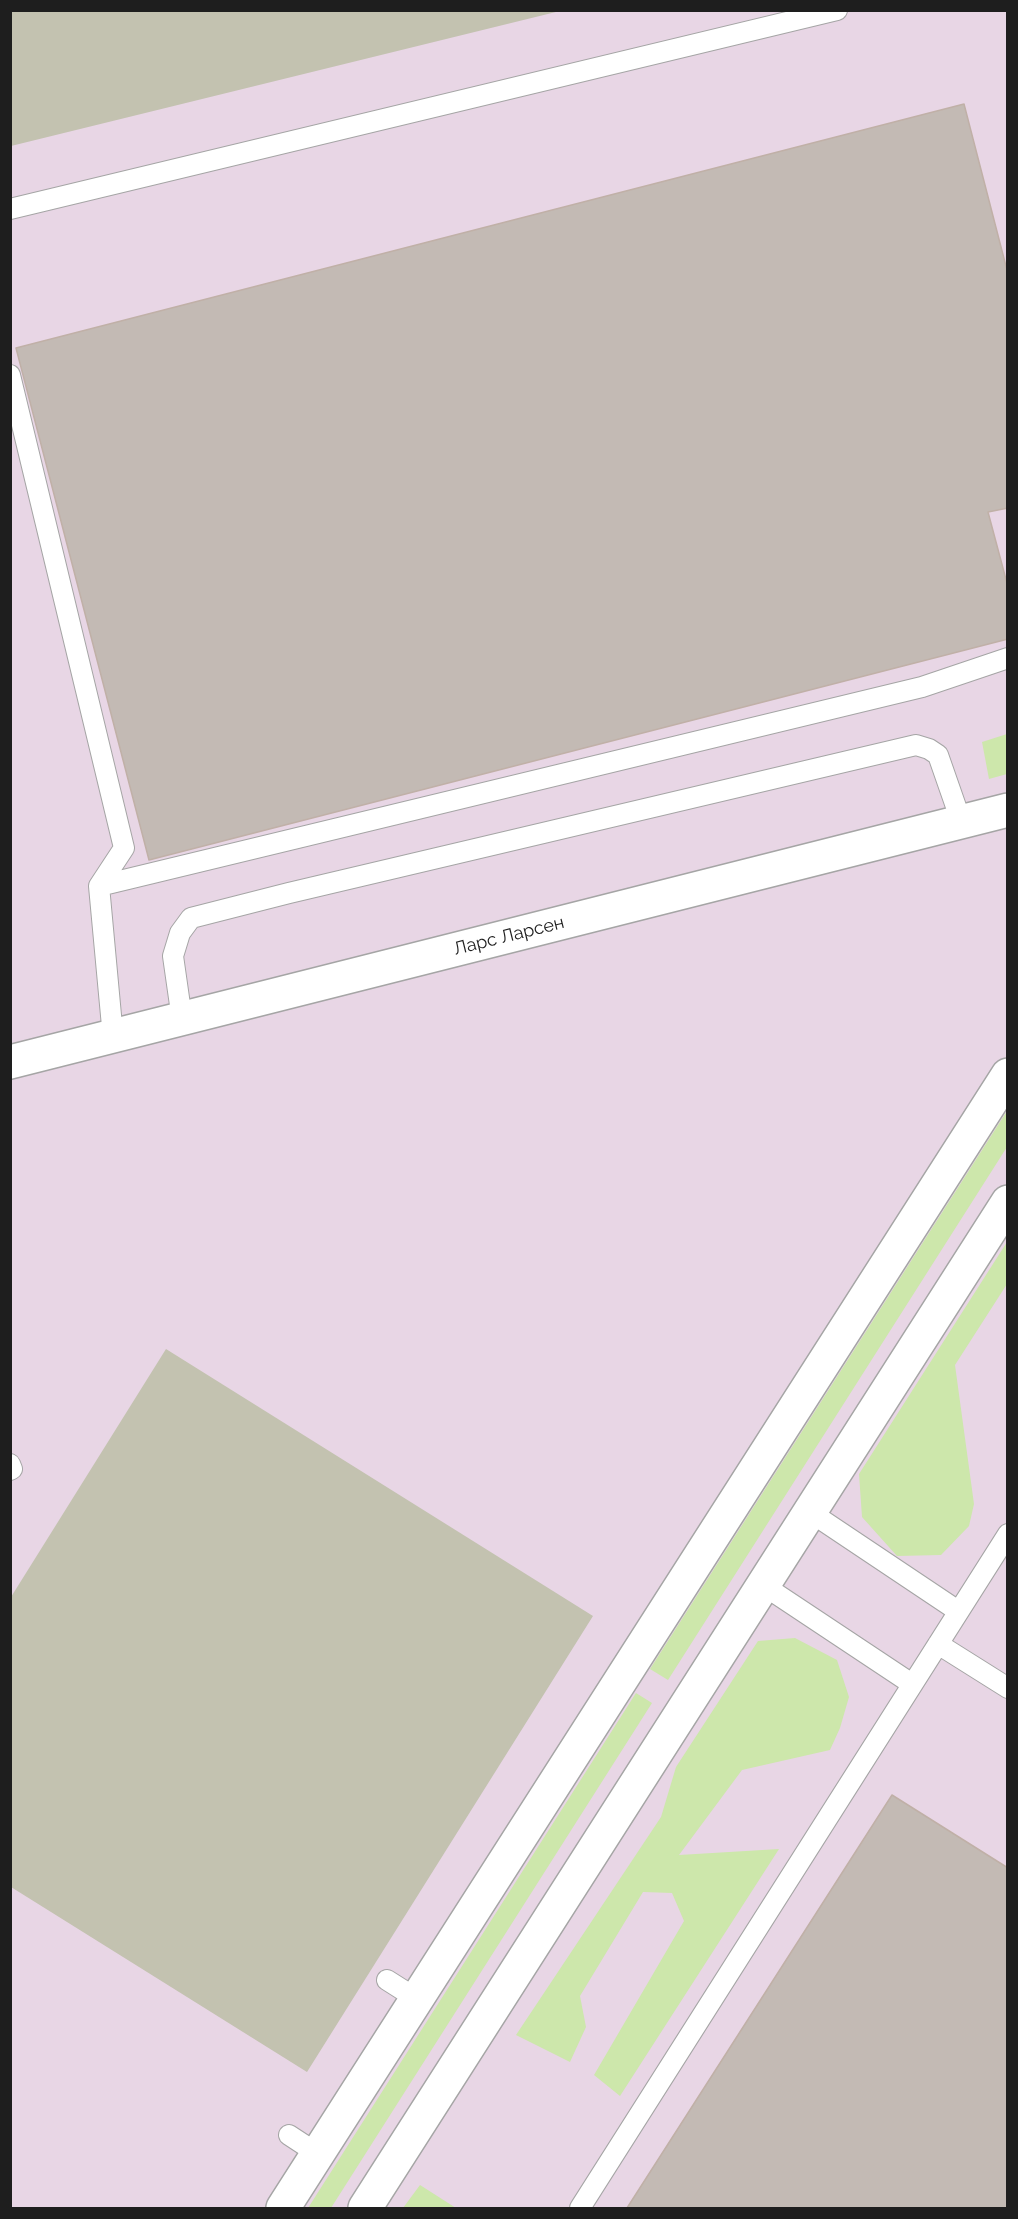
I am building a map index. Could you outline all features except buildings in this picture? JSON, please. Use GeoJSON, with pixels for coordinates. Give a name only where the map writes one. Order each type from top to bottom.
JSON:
{"type":"FeatureCollection","features":[{"type":"Feature","properties":{"kind":"street","name":"Ларс Ларсен"},"geometry":{"type":"LineString","coordinates":[[10,1062],[1008,810]]}},
{"type":"Feature","properties":{"kind":"street"},"geometry":{"type":"LineString","coordinates":[[283,2208],[1008,1075]]}},
{"type":"Feature","properties":{"kind":"street"},"geometry":{"type":"LineString","coordinates":[[365,2208],[1008,1202]]}},
{"type":"Feature","properties":{"kind":"lane"},"geometry":{"type":"LineString","coordinates":[[10,209],[837,10]]}},
{"type":"Feature","properties":{"kind":"lane"},"geometry":{"type":"LineString","coordinates":[[10,375],[124,848],[99,886],[113,1037]]}},
{"type":"Feature","properties":{"kind":"lane"},"geometry":{"type":"LineString","coordinates":[[99,886],[922,687],[1008,658]]}},
{"type":"Feature","properties":{"kind":"lane"},"geometry":{"type":"LineString","coordinates":[[182,1019],[173,956],[180,933],[191,918],[916,745],[930,749],[938,756],[961,821]]}},
{"type":"Feature","properties":{"kind":"lane"},"geometry":{"type":"LineString","coordinates":[[10,1464],[12,1469],[10,1470]]}},
{"type":"Feature","properties":{"kind":"lane"},"geometry":{"type":"LineString","coordinates":[[810,1512],[958,1611]]}},
{"type":"Feature","properties":{"kind":"lane"},"geometry":{"type":"LineString","coordinates":[[580,2208],[1008,1534]]}},
{"type":"Feature","properties":{"kind":"lane"},"geometry":{"type":"LineString","coordinates":[[763,1585],[912,1684]]}},
{"type":"Feature","properties":{"kind":"lane"},"geometry":{"type":"LineString","coordinates":[[938,1644],[1008,1688]]}},
{"type":"Feature","properties":{"kind":"lane"},"geometry":{"type":"LineString","coordinates":[[387,1980],[417,1999]]}},
{"type":"Feature","properties":{"kind":"lane"},"geometry":{"type":"LineString","coordinates":[[289,2135],[318,2154]]}},
{"type":"Feature","properties":{"kind":"shaded area"},"geometry":{"type":"Polygon","coordinates":[[[11,10],[560,10],[560,11],[11,146],[11,10]]]}},
{"type":"Feature","properties":{"kind":"shaded area"},"geometry":{"type":"Polygon","coordinates":[[[11,11],[1007,11],[1007,2208],[11,2208],[11,11]]]}},
{"type":"Feature","properties":{"kind":"shaded area"},"geometry":{"type":"Polygon","coordinates":[[[166,1349],[593,1616],[307,2072],[11,1887],[11,1597],[166,1349]]]}},
{"type":"Feature","properties":{"kind":"green space"},"geometry":{"type":"Polygon","coordinates":[[[1007,734],[1007,774],[989,779],[982,742],[1007,734]]]}},
{"type":"Feature","properties":{"kind":"green space"},"geometry":{"type":"Polygon","coordinates":[[[1007,1111],[1007,1147],[668,1680],[650,1669],[1007,1111]]]}},
{"type":"Feature","properties":{"kind":"green space"},"geometry":{"type":"Polygon","coordinates":[[[1007,1242],[1007,1284],[955,1365],[974,1504],[969,1526],[941,1555],[897,1556],[862,1517],[859,1474],[1007,1242]]]}},
{"type":"Feature","properties":{"kind":"green space"},"geometry":{"type":"Polygon","coordinates":[[[795,1638],[837,1660],[849,1697],[840,1728],[830,1750],[742,1770],[679,1855],[779,1849],[620,2096],[594,2075],[684,1921],[672,1893],[643,1892],[580,1996],[586,2027],[570,2062],[516,2035],[661,1817],[676,1767],[758,1641],[795,1638]]]}},
{"type":"Feature","properties":{"kind":"green space"},"geometry":{"type":"Polygon","coordinates":[[[636,1693],[652,1703],[331,2208],[308,2208],[636,1693]]]}},
{"type":"Feature","properties":{"kind":"green space"},"geometry":{"type":"Polygon","coordinates":[[[420,2185],[456,2208],[403,2208],[420,2185]]]}}]}
